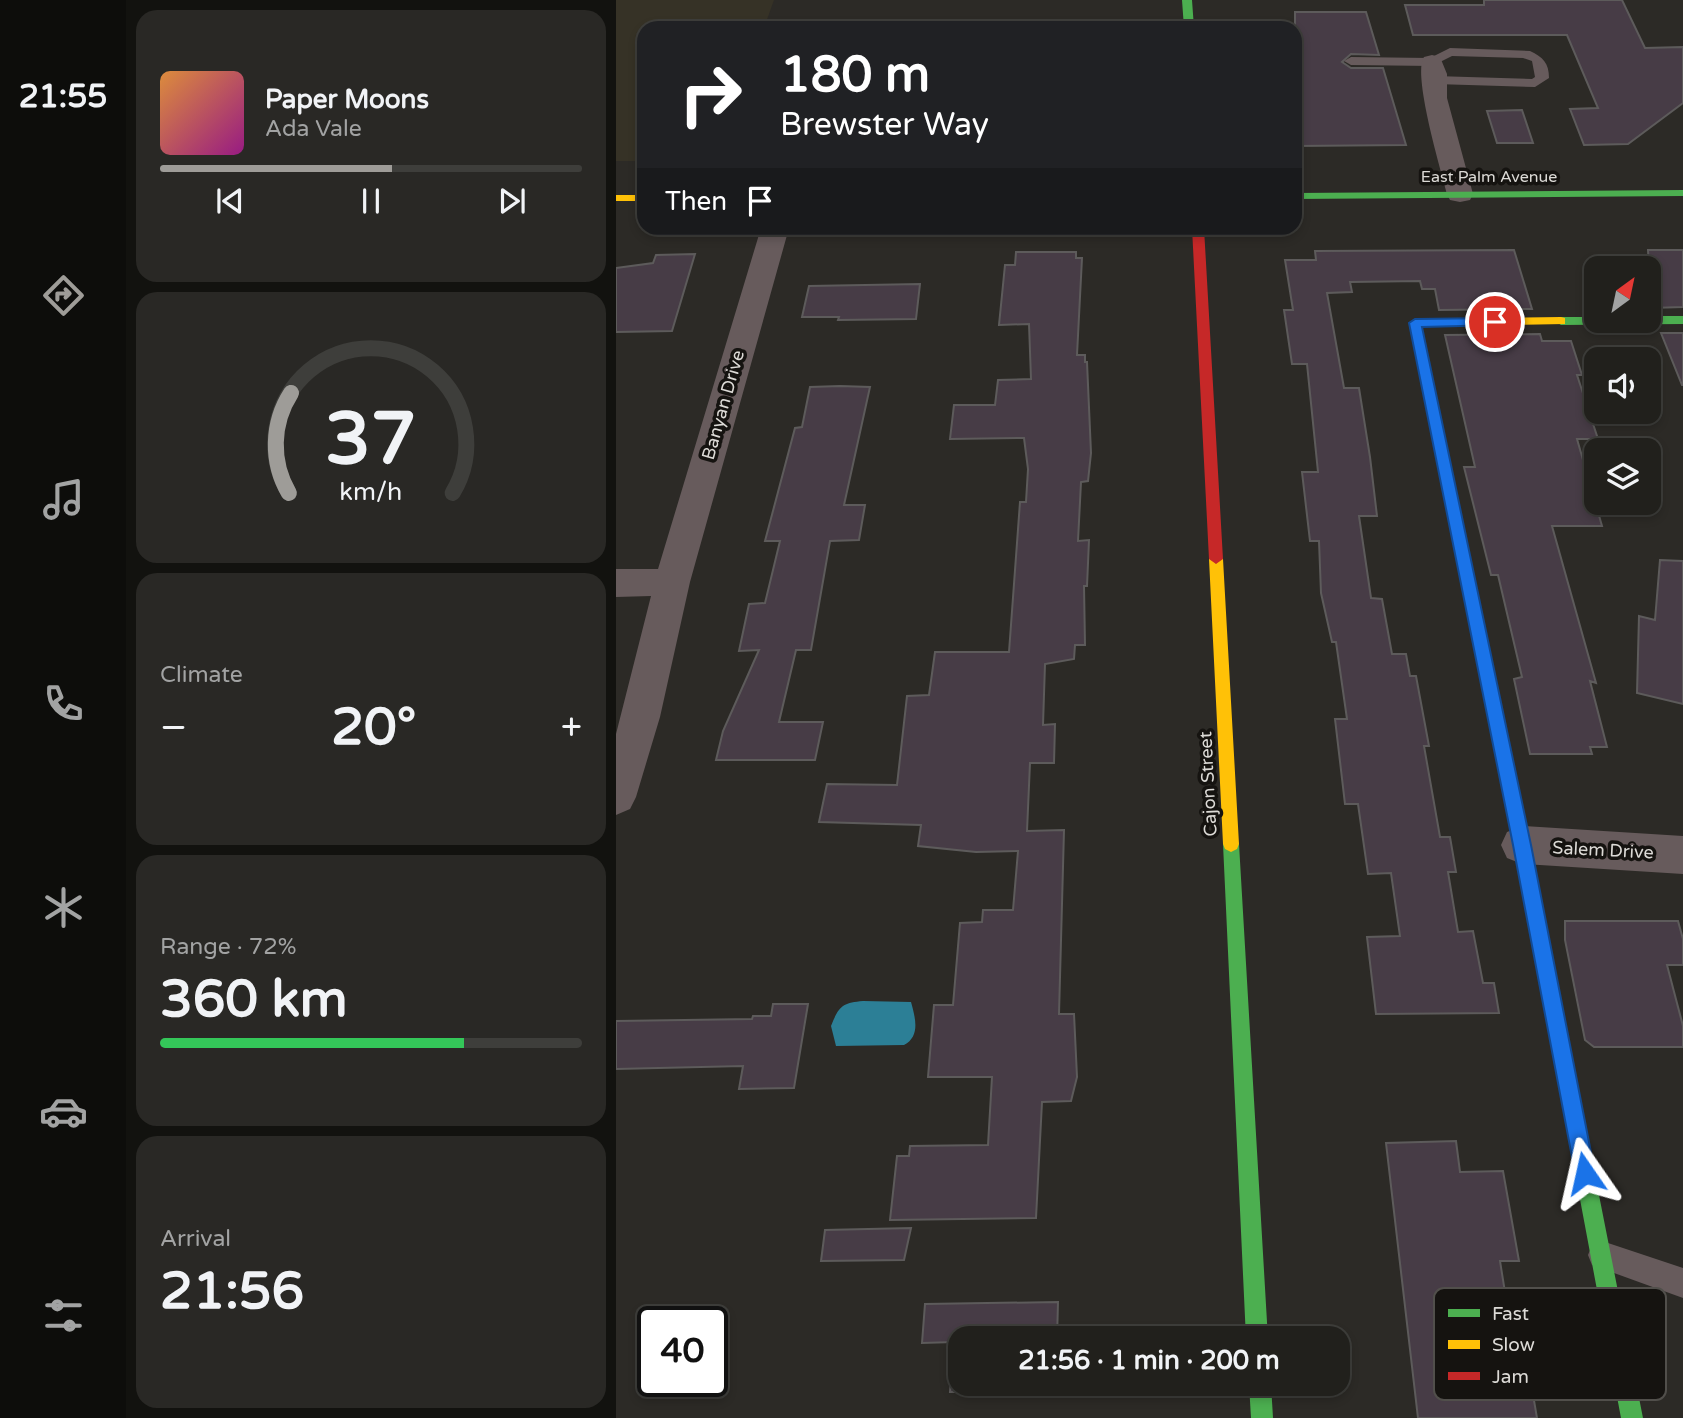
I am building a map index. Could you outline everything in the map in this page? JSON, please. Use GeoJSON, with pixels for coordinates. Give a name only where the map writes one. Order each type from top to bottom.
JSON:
{"type":"FeatureCollection","features":[{"type":"Feature","properties":{"kind":"street"},"geometry":{"type":"LineString","coordinates":[[1187,0],[1188,21]]}},
{"type":"Feature","properties":{"kind":"street"},"geometry":{"type":"LineString","coordinates":[[1434,71],[1435,98],[1460,194]]}},
{"type":"Feature","properties":{"kind":"street","name":"East Palm Avenue"},"geometry":{"type":"LineString","coordinates":[[1302,196],[1683,193]]}},
{"type":"Feature","properties":{"kind":"street"},"geometry":{"type":"LineString","coordinates":[[616,198],[637,198]]}},
{"type":"Feature","properties":{"kind":"street","name":"Banyan Drive"},"geometry":{"type":"LineString","coordinates":[[616,797],[641,717],[671,582],[773,235]]}},
{"type":"Feature","properties":{"kind":"street","name":"Cajon Street"},"geometry":{"type":"LineString","coordinates":[[1198,235],[1256,1326]]}},
{"type":"Feature","properties":{"kind":"street"},"geometry":{"type":"LineString","coordinates":[[1607,1288],[1522,845],[1415,323],[1683,320]]}},
{"type":"Feature","properties":{"kind":"street"},"geometry":{"type":"LineString","coordinates":[[616,583],[671,582]]}},
{"type":"Feature","properties":{"kind":"street","name":"Salem Drive"},"geometry":{"type":"LineString","coordinates":[[1522,845],[1683,855]]}},
{"type":"Feature","properties":{"kind":"street"},"geometry":{"type":"LineString","coordinates":[[1261,1396],[1262,1418]]}},
{"type":"Feature","properties":{"kind":"street"},"geometry":{"type":"LineString","coordinates":[[1628,1400],[1632,1418]]}},
{"type":"Feature","properties":{"kind":"lane"},"geometry":{"type":"LineString","coordinates":[[1351,61],[1434,71],[1535,83],[1542,78],[1542,69],[1537,59],[1525,54],[1450,52],[1434,71]]}},
{"type":"Feature","properties":{"kind":"lane"},"geometry":{"type":"LineString","coordinates":[[1600,1254],[1676,1279],[1683,1284]]}},
{"type":"Feature","properties":{"kind":"shaded area"},"geometry":{"type":"Polygon","coordinates":[[[616,0],[774,0],[766,21],[637,21],[637,161],[616,161],[616,0]]]}},
{"type":"Feature","properties":{"kind":"water"},"geometry":{"type":"Polygon","coordinates":[[[911,1002],[915,1026],[913,1037],[904,1045],[836,1046],[831,1026],[836,1014],[850,1003],[911,1002]]]}},
{"type":"Feature","properties":{"kind":"building"},"geometry":{"type":"Polygon","coordinates":[[[1484,0],[1622,0],[1645,48],[1683,47],[1683,103],[1628,144],[1584,145],[1570,109],[1598,108],[1567,35],[1413,35],[1405,5],[1484,5],[1484,0]]]}},
{"type":"Feature","properties":{"kind":"building"},"geometry":{"type":"Polygon","coordinates":[[[1295,12],[1366,12],[1379,55],[1351,54],[1342,62],[1351,68],[1383,68],[1406,145],[1302,146],[1302,21],[1295,21],[1295,12]]]}},
{"type":"Feature","properties":{"kind":"building"},"geometry":{"type":"Polygon","coordinates":[[[1522,110],[1533,143],[1497,143],[1487,111],[1522,110]]]}},
{"type":"Feature","properties":{"kind":"building"},"geometry":{"type":"Polygon","coordinates":[[[1514,250],[1532,309],[1439,310],[1435,289],[1422,289],[1420,281],[1350,282],[1352,292],[1327,293],[1344,388],[1359,388],[1370,457],[1377,516],[1359,516],[1371,598],[1382,599],[1392,654],[1406,654],[1410,676],[1416,676],[1429,746],[1424,746],[1440,837],[1450,837],[1456,872],[1448,872],[1458,932],[1473,931],[1483,983],[1494,983],[1499,1013],[1376,1014],[1367,937],[1400,936],[1391,873],[1368,874],[1358,804],[1345,804],[1335,719],[1347,719],[1336,642],[1332,642],[1321,593],[1319,541],[1310,541],[1302,472],[1318,472],[1307,364],[1292,364],[1284,310],[1293,310],[1285,260],[1316,260],[1315,251],[1514,250]]]}},
{"type":"Feature","properties":{"kind":"building"},"geometry":{"type":"Polygon","coordinates":[[[1648,250],[1683,250],[1683,307],[1661,308],[1661,256],[1648,256],[1648,250]]]}},
{"type":"Feature","properties":{"kind":"building"},"geometry":{"type":"Polygon","coordinates":[[[1016,252],[1076,252],[1076,258],[1082,258],[1077,355],[1085,355],[1087,362],[1091,453],[1088,481],[1081,482],[1078,541],[1089,540],[1087,586],[1084,586],[1085,645],[1075,645],[1074,659],[1045,664],[1043,725],[1055,724],[1054,763],[1030,763],[1027,831],[1064,830],[1059,1014],[1074,1014],[1077,1077],[1071,1101],[1042,1102],[1036,1218],[890,1220],[897,1156],[909,1156],[910,1146],[988,1145],[992,1077],[928,1077],[934,1005],[953,1005],[960,923],[982,922],[983,910],[1013,910],[1018,851],[976,852],[918,846],[921,825],[819,822],[827,784],[897,785],[907,696],[929,695],[935,652],[1009,652],[1020,502],[1026,502],[1028,469],[1024,438],[950,439],[954,405],[995,405],[998,380],[1031,379],[1029,324],[999,325],[1005,265],[1015,265],[1016,252]]]}},
{"type":"Feature","properties":{"kind":"building"},"geometry":{"type":"Polygon","coordinates":[[[695,254],[672,331],[616,332],[616,268],[653,263],[656,255],[695,254]]]}},
{"type":"Feature","properties":{"kind":"building"},"geometry":{"type":"Polygon","coordinates":[[[920,284],[916,319],[838,320],[839,317],[802,317],[809,286],[920,284]]]}},
{"type":"Feature","properties":{"kind":"building"},"geometry":{"type":"Polygon","coordinates":[[[1661,333],[1683,333],[1682,385],[1661,333]]]}},
{"type":"Feature","properties":{"kind":"building"},"geometry":{"type":"Polygon","coordinates":[[[1540,334],[1542,341],[1571,341],[1582,375],[1577,375],[1584,396],[1584,424],[1593,424],[1598,438],[1577,439],[1584,463],[1584,515],[1599,515],[1602,526],[1552,526],[1596,683],[1590,681],[1607,747],[1590,747],[1592,754],[1530,754],[1514,679],[1522,677],[1498,575],[1491,575],[1464,467],[1475,467],[1445,335],[1540,334]]]}},
{"type":"Feature","properties":{"kind":"building"},"geometry":{"type":"Polygon","coordinates":[[[810,387],[870,387],[844,505],[865,505],[859,540],[830,541],[811,650],[796,650],[779,722],[823,722],[815,760],[716,760],[723,731],[759,650],[739,651],[749,604],[765,603],[780,541],[765,541],[795,428],[802,427],[810,387]]]}},
{"type":"Feature","properties":{"kind":"building"},"geometry":{"type":"Polygon","coordinates":[[[1660,560],[1683,561],[1683,704],[1637,693],[1639,616],[1655,620],[1660,560]]]}},
{"type":"Feature","properties":{"kind":"building"},"geometry":{"type":"Polygon","coordinates":[[[1565,921],[1678,921],[1683,939],[1683,965],[1667,965],[1683,1026],[1683,1047],[1594,1047],[1585,1040],[1565,940],[1565,921]]]}},
{"type":"Feature","properties":{"kind":"building"},"geometry":{"type":"Polygon","coordinates":[[[773,1004],[808,1004],[794,1088],[739,1089],[743,1066],[616,1069],[616,1021],[752,1019],[753,1016],[771,1016],[773,1004]]]}},
{"type":"Feature","properties":{"kind":"building"},"geometry":{"type":"Polygon","coordinates":[[[1456,1141],[1460,1172],[1503,1171],[1519,1261],[1500,1261],[1504,1288],[1434,1288],[1434,1400],[1534,1400],[1537,1418],[1418,1418],[1386,1143],[1456,1141]]]}},
{"type":"Feature","properties":{"kind":"building"},"geometry":{"type":"Polygon","coordinates":[[[911,1228],[904,1260],[821,1261],[825,1230],[911,1228]]]}},
{"type":"Feature","properties":{"kind":"building"},"geometry":{"type":"Polygon","coordinates":[[[1058,1302],[1057,1326],[948,1326],[948,1342],[922,1343],[925,1304],[1058,1302]]]}},
{"type":"Feature","properties":{"kind":"traffic: fast"},"geometry":{"type":"LineString","coordinates":[[1187,0],[1188,21]]}},
{"type":"Feature","properties":{"kind":"traffic: fast"},"geometry":{"type":"LineString","coordinates":[[1302,196],[1683,193]]}},
{"type":"Feature","properties":{"kind":"traffic: fast"},"geometry":{"type":"LineString","coordinates":[[1561,321],[1683,320]]}},
{"type":"Feature","properties":{"kind":"traffic: fast"},"geometry":{"type":"LineString","coordinates":[[1516,815],[1607,1288]]}},
{"type":"Feature","properties":{"kind":"traffic: fast"},"geometry":{"type":"LineString","coordinates":[[1231,844],[1256,1326]]}},
{"type":"Feature","properties":{"kind":"traffic: fast"},"geometry":{"type":"LineString","coordinates":[[1261,1396],[1262,1418]]}},
{"type":"Feature","properties":{"kind":"traffic: fast"},"geometry":{"type":"LineString","coordinates":[[1629,1400],[1632,1418]]}},
{"type":"Feature","properties":{"kind":"traffic: slow"},"geometry":{"type":"LineString","coordinates":[[616,198],[637,198]]}},
{"type":"Feature","properties":{"kind":"traffic: slow"},"geometry":{"type":"LineString","coordinates":[[1453,510],[1415,323],[1561,321]]}},
{"type":"Feature","properties":{"kind":"traffic: slow"},"geometry":{"type":"LineString","coordinates":[[1216,559],[1231,844]]}},
{"type":"Feature","properties":{"kind":"traffic: jam"},"geometry":{"type":"LineString","coordinates":[[1198,235],[1216,559]]}},
{"type":"Feature","properties":{"kind":"traffic: jam"},"geometry":{"type":"LineString","coordinates":[[1453,510],[1516,815]]}},
{"type":"Feature","properties":{"kind":"route"},"geometry":{"type":"LineString","coordinates":[[1495,322],[1415,323],[1522,845],[1585,1173]]}}]}
